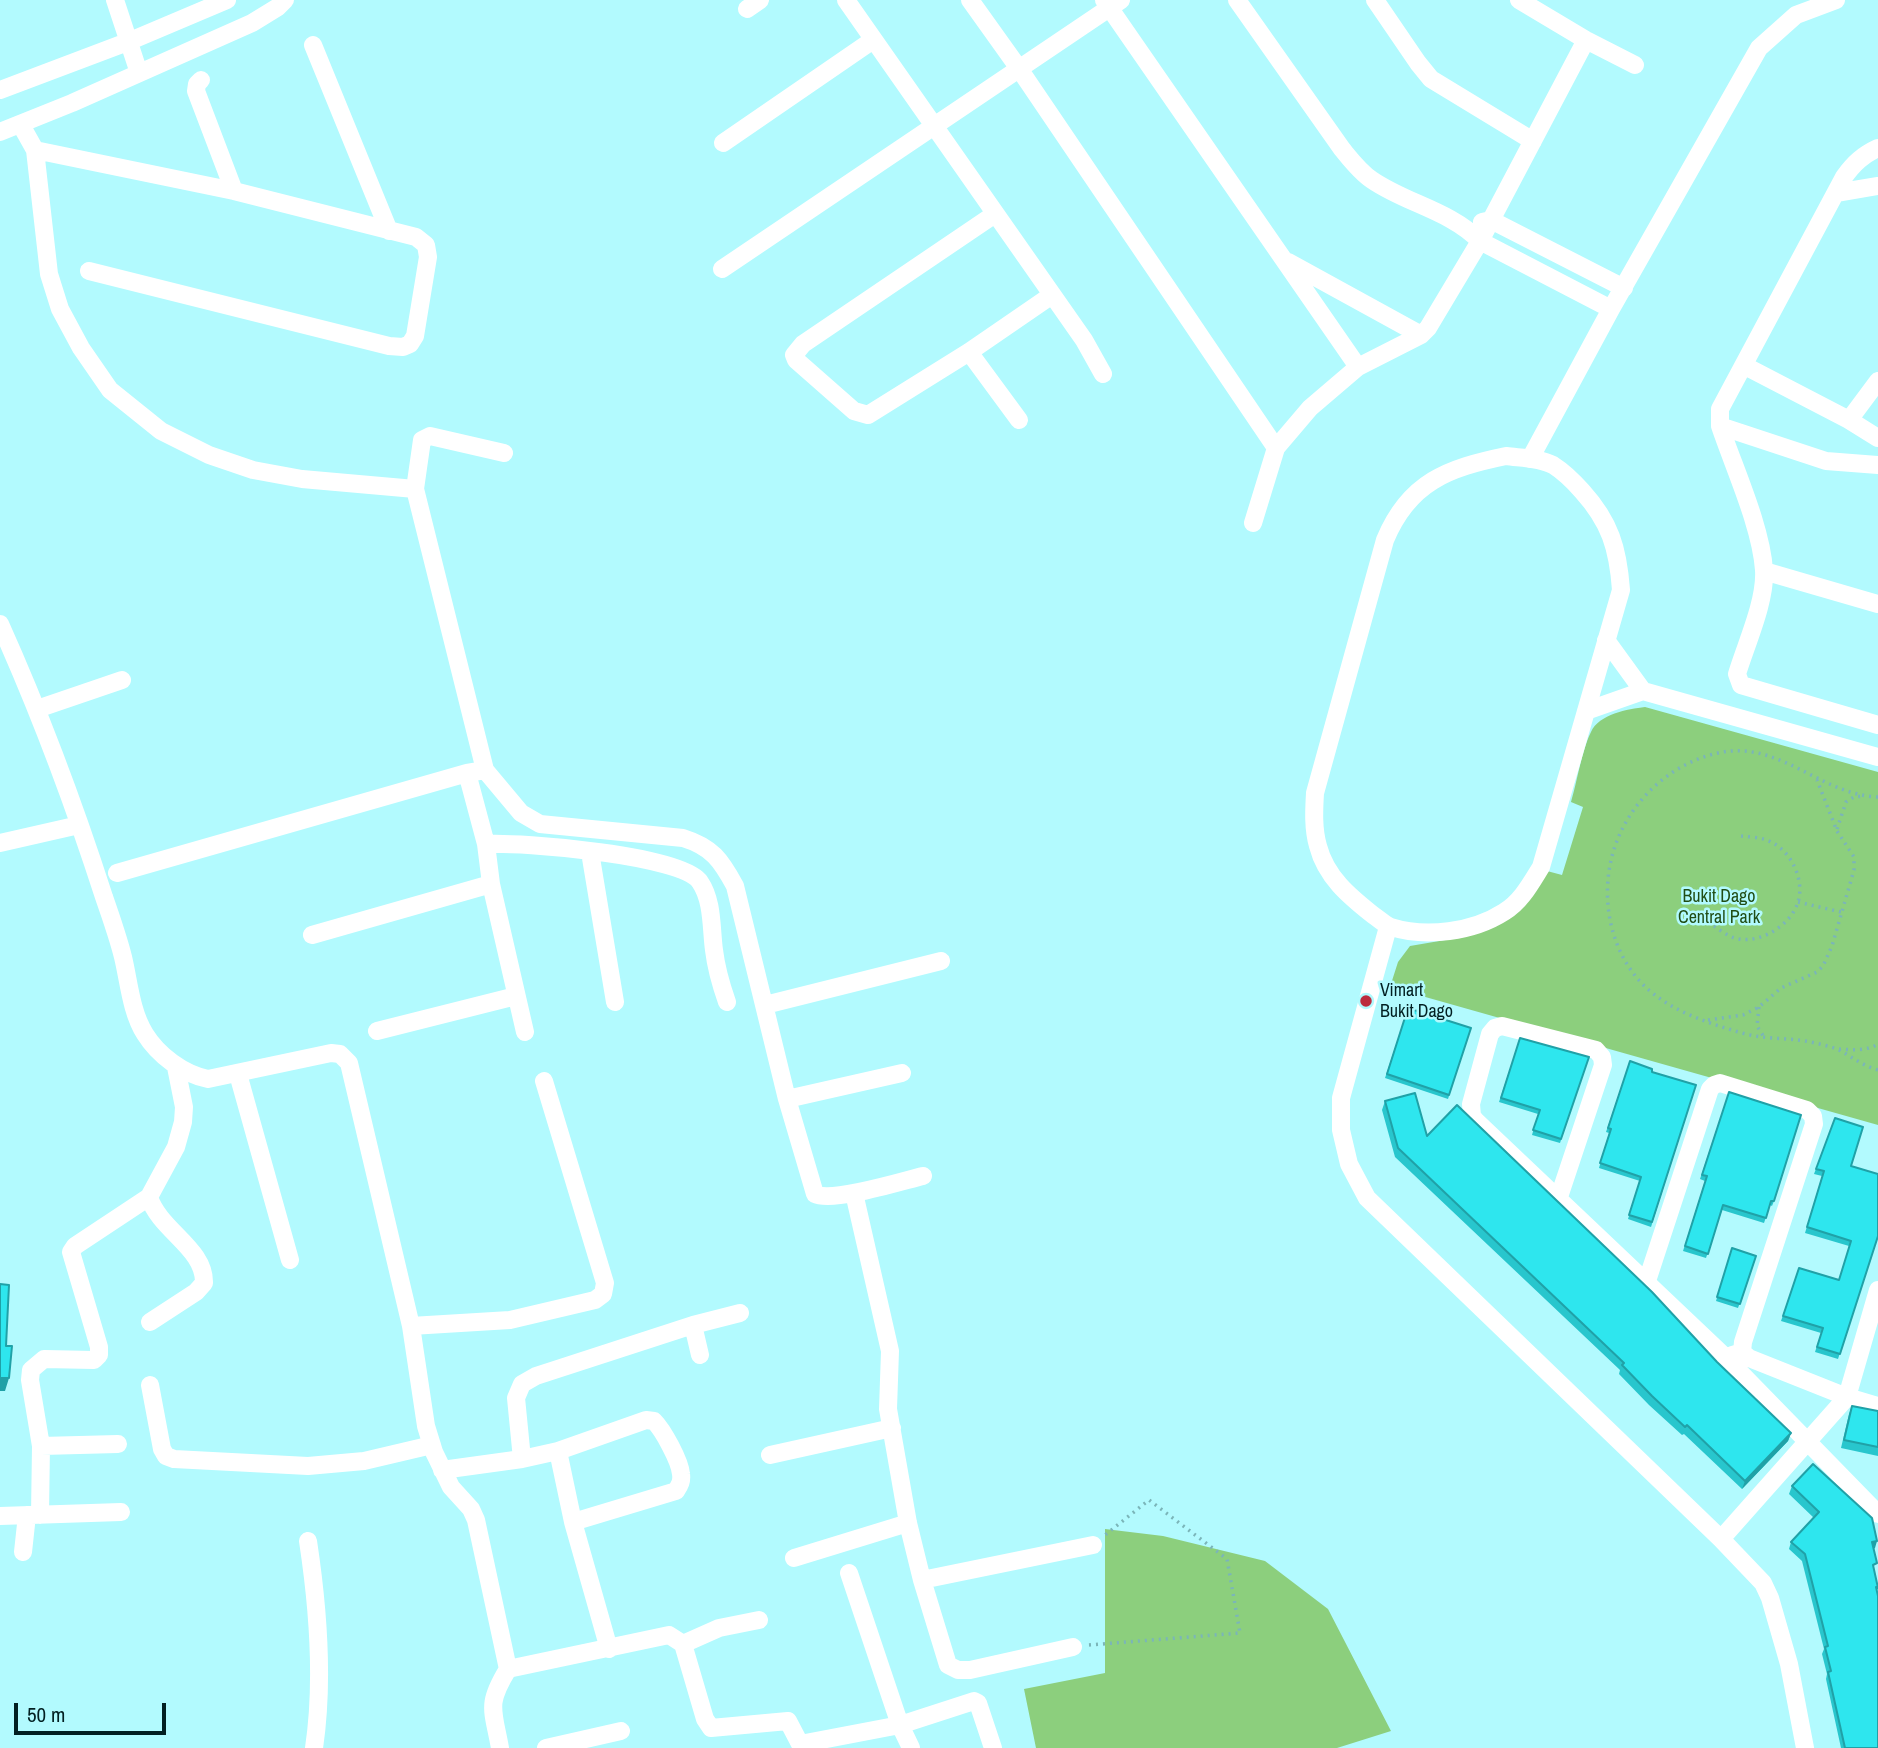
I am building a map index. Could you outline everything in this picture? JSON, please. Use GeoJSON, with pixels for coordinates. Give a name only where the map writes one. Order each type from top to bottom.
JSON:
{"type":"FeatureCollection","features":[{"type":"Feature","properties":{"kind":"street"},"geometry":{"type":"LineString","coordinates":[[115,0],[139,73]]}},
{"type":"Feature","properties":{"kind":"street"},"geometry":{"type":"LineString","coordinates":[[0,90],[130,41],[228,0]]}},
{"type":"Feature","properties":{"kind":"street"},"geometry":{"type":"LineString","coordinates":[[0,132],[252,23],[285,0]]}},
{"type":"Feature","properties":{"kind":"street"},"geometry":{"type":"LineString","coordinates":[[846,0],[1084,340],[1103,374]]}},
{"type":"Feature","properties":{"kind":"street"},"geometry":{"type":"LineString","coordinates":[[970,0],[1020,69],[1276,448]]}},
{"type":"Feature","properties":{"kind":"street"},"geometry":{"type":"LineString","coordinates":[[1237,0],[1358,169],[1372,181],[1465,226],[1480,241],[1611,309]]}},
{"type":"Feature","properties":{"kind":"street"},"geometry":{"type":"LineString","coordinates":[[1375,0],[1432,79],[1533,141]]}},
{"type":"Feature","properties":{"kind":"street"},"geometry":{"type":"LineString","coordinates":[[1519,0],[1586,40],[1636,65]]}},
{"type":"Feature","properties":{"kind":"street"},"geometry":{"type":"LineString","coordinates":[[1530,459],[1611,309],[1759,48],[1796,15],[1836,0]]}},
{"type":"Feature","properties":{"kind":"street"},"geometry":{"type":"LineString","coordinates":[[722,269],[934,128],[1112,3],[1358,367]]}},
{"type":"Feature","properties":{"kind":"street"},"geometry":{"type":"LineString","coordinates":[[723,143],[873,40]]}},
{"type":"Feature","properties":{"kind":"street"},"geometry":{"type":"LineString","coordinates":[[1253,523],[1276,448],[1310,408],[1358,367],[1421,335],[1435,317],[1480,241],[1586,40]]}},
{"type":"Feature","properties":{"kind":"street"},"geometry":{"type":"LineString","coordinates":[[313,45],[388,231]]}},
{"type":"Feature","properties":{"kind":"street"},"geometry":{"type":"LineString","coordinates":[[201,80],[196,91],[234,191]]}},
{"type":"Feature","properties":{"kind":"street"},"geometry":{"type":"LineString","coordinates":[[21,125],[35,150],[49,274],[66,319],[81,348],[110,390],[161,431],[209,455],[253,470],[302,479],[415,489]]}},
{"type":"Feature","properties":{"kind":"street"},"geometry":{"type":"LineString","coordinates":[[1878,148],[1853,164],[1720,409],[1720,426],[1751,518],[1764,572],[1759,604],[1737,674],[1738,681],[1741,685],[1878,725]]}},
{"type":"Feature","properties":{"kind":"street"},"geometry":{"type":"LineString","coordinates":[[35,150],[234,191],[416,237],[426,245],[428,257],[415,336],[411,344],[402,347],[376,343],[89,271]]}},
{"type":"Feature","properties":{"kind":"street"},"geometry":{"type":"LineString","coordinates":[[1836,193],[1878,186]]}},
{"type":"Feature","properties":{"kind":"street"},"geometry":{"type":"LineString","coordinates":[[995,214],[803,344],[794,355],[796,360],[854,411],[868,415],[969,352],[1052,295]]}},
{"type":"Feature","properties":{"kind":"street"},"geometry":{"type":"LineString","coordinates":[[1465,226],[1491,220],[1624,288]]}},
{"type":"Feature","properties":{"kind":"street"},"geometry":{"type":"LineString","coordinates":[[1284,261],[1421,335]]}},
{"type":"Feature","properties":{"kind":"street"},"geometry":{"type":"LineString","coordinates":[[969,352],[1018,420]]}},
{"type":"Feature","properties":{"kind":"street"},"geometry":{"type":"LineString","coordinates":[[1745,366],[1849,419],[1878,438]]}},
{"type":"Feature","properties":{"kind":"street"},"geometry":{"type":"LineString","coordinates":[[1849,419],[1878,381]]}},
{"type":"Feature","properties":{"kind":"street"},"geometry":{"type":"LineString","coordinates":[[1720,426],[1826,461],[1878,465]]}},
{"type":"Feature","properties":{"kind":"street"},"geometry":{"type":"LineString","coordinates":[[504,453],[425,437],[422,440],[415,489],[476,772],[491,884],[525,1032]]}},
{"type":"Feature","properties":{"kind":"street"},"geometry":{"type":"LineString","coordinates":[[1506,456],[1552,464],[1573,481],[1596,507],[1611,534],[1619,563],[1621,590],[1606,640],[1541,867],[1525,892],[1505,912],[1479,924],[1426,933],[1388,927],[1347,894],[1327,869],[1318,846],[1314,816],[1315,793],[1385,540],[1394,518],[1433,479],[1457,467],[1506,456]]}},
{"type":"Feature","properties":{"kind":"street"},"geometry":{"type":"LineString","coordinates":[[1764,572],[1878,604]]}},
{"type":"Feature","properties":{"kind":"street"},"geometry":{"type":"LineString","coordinates":[[0,626],[37,709],[79,825],[123,955],[135,1011],[145,1034],[176,1067],[208,1079],[331,1053],[346,1058],[357,1093],[411,1326],[426,1426],[451,1487],[477,1520],[508,1669],[495,1690],[492,1703],[500,1748]]}},
{"type":"Feature","properties":{"kind":"street"},"geometry":{"type":"LineString","coordinates":[[1606,640],[1643,691]]}},
{"type":"Feature","properties":{"kind":"street"},"geometry":{"type":"LineString","coordinates":[[37,709],[122,680]]}},
{"type":"Feature","properties":{"kind":"street"},"geometry":{"type":"LineString","coordinates":[[1586,712],[1643,691],[1878,757]]}},
{"type":"Feature","properties":{"kind":"street"},"geometry":{"type":"LineString","coordinates":[[117,873],[476,772]]}},
{"type":"Feature","properties":{"kind":"street"},"geometry":{"type":"LineString","coordinates":[[476,772],[521,813],[540,824],[683,838],[702,844],[723,862],[735,886],[786,1099],[816,1194],[822,1198],[854,1193],[923,1176]]}},
{"type":"Feature","properties":{"kind":"street"},"geometry":{"type":"LineString","coordinates":[[0,842],[79,825]]}},
{"type":"Feature","properties":{"kind":"street"},"geometry":{"type":"LineString","coordinates":[[486,844],[504,843],[590,852],[666,863],[692,872],[700,881],[707,897],[714,953],[727,1002]]}},
{"type":"Feature","properties":{"kind":"street"},"geometry":{"type":"LineString","coordinates":[[590,852],[615,1002]]}},
{"type":"Feature","properties":{"kind":"street"},"geometry":{"type":"LineString","coordinates":[[312,935],[491,884]]}},
{"type":"Feature","properties":{"kind":"street"},"geometry":{"type":"LineString","coordinates":[[1388,927],[1341,1098],[1340,1130],[1349,1164],[1367,1198],[1721,1539],[1763,1583],[1789,1664],[1805,1748]]}},
{"type":"Feature","properties":{"kind":"street"},"geometry":{"type":"LineString","coordinates":[[765,1005],[941,961]]}},
{"type":"Feature","properties":{"kind":"street"},"geometry":{"type":"LineString","coordinates":[[377,1031],[516,996]]}},
{"type":"Feature","properties":{"kind":"street"},"geometry":{"type":"LineString","coordinates":[[1558,1200],[1603,1065],[1602,1057],[1596,1050],[1502,1026],[1495,1028],[1490,1034],[1471,1104],[1472,1116],[1558,1200],[1646,1284],[1733,1355],[1878,1514]]}},
{"type":"Feature","properties":{"kind":"street"},"geometry":{"type":"LineString","coordinates":[[23,1552],[34,1515],[41,1446],[30,1380],[31,1370],[44,1359],[94,1360],[99,1355],[71,1252],[75,1246],[149,1197],[176,1147],[183,1122],[184,1107],[176,1067]]}},
{"type":"Feature","properties":{"kind":"street"},"geometry":{"type":"LineString","coordinates":[[786,1099],[902,1073]]}},
{"type":"Feature","properties":{"kind":"street"},"geometry":{"type":"LineString","coordinates":[[239,1074],[290,1260]]}},
{"type":"Feature","properties":{"kind":"street"},"geometry":{"type":"LineString","coordinates":[[411,1326],[510,1320],[595,1300],[603,1294],[605,1283],[544,1082]]}},
{"type":"Feature","properties":{"kind":"street"},"geometry":{"type":"LineString","coordinates":[[1646,1284],[1710,1089],[1720,1083],[1807,1110],[1813,1115],[1814,1124],[1743,1342],[1733,1355]]}},
{"type":"Feature","properties":{"kind":"street"},"geometry":{"type":"LineString","coordinates":[[854,1193],[890,1351],[888,1409],[908,1523],[948,1665],[958,1670],[970,1670],[1073,1647]]}},
{"type":"Feature","properties":{"kind":"street"},"geometry":{"type":"LineString","coordinates":[[149,1197],[159,1217],[182,1241],[204,1272],[204,1283],[196,1292],[150,1322]]}},
{"type":"Feature","properties":{"kind":"street"},"geometry":{"type":"LineString","coordinates":[[1721,1539],[1847,1397],[1878,1290]]}},
{"type":"Feature","properties":{"kind":"street"},"geometry":{"type":"LineString","coordinates":[[522,1459],[516,1398],[522,1384],[536,1376],[693,1325],[740,1314]]}},
{"type":"Feature","properties":{"kind":"street"},"geometry":{"type":"LineString","coordinates":[[693,1325],[699,1355]]}},
{"type":"Feature","properties":{"kind":"street"},"geometry":{"type":"LineString","coordinates":[[1733,1355],[1749,1358],[1847,1397],[1878,1406]]}},
{"type":"Feature","properties":{"kind":"street"},"geometry":{"type":"LineString","coordinates":[[150,1385],[162,1449],[166,1456],[174,1459],[308,1466],[364,1461],[432,1445]]}},
{"type":"Feature","properties":{"kind":"street"},"geometry":{"type":"LineString","coordinates":[[442,1470],[558,1451],[646,1420],[654,1421],[661,1428],[681,1471],[681,1483],[676,1491],[573,1522]]}},
{"type":"Feature","properties":{"kind":"street"},"geometry":{"type":"LineString","coordinates":[[770,1455],[892,1428]]}},
{"type":"Feature","properties":{"kind":"street"},"geometry":{"type":"LineString","coordinates":[[41,1446],[118,1444]]}},
{"type":"Feature","properties":{"kind":"street"},"geometry":{"type":"LineString","coordinates":[[558,1451],[573,1522],[609,1649]]}},
{"type":"Feature","properties":{"kind":"street"},"geometry":{"type":"LineString","coordinates":[[0,1516],[121,1512]]}},
{"type":"Feature","properties":{"kind":"street"},"geometry":{"type":"LineString","coordinates":[[794,1558],[908,1523]]}},
{"type":"Feature","properties":{"kind":"street"},"geometry":{"type":"LineString","coordinates":[[308,1541],[314,1579],[318,1666],[314,1748]]}},
{"type":"Feature","properties":{"kind":"street"},"geometry":{"type":"LineString","coordinates":[[922,1580],[1093,1545]]}},
{"type":"Feature","properties":{"kind":"street"},"geometry":{"type":"LineString","coordinates":[[849,1573],[900,1725],[911,1748]]}},
{"type":"Feature","properties":{"kind":"street"},"geometry":{"type":"LineString","coordinates":[[683,1644],[719,1628],[759,1620]]}},
{"type":"Feature","properties":{"kind":"street"},"geometry":{"type":"LineString","coordinates":[[508,1669],[670,1635],[683,1644],[705,1719],[711,1728],[788,1721],[801,1746],[900,1725],[974,1701],[978,1703],[993,1748]]}},
{"type":"Feature","properties":{"kind":"street"},"geometry":{"type":"LineString","coordinates":[[546,1748],[621,1731]]}},
{"type":"Feature","properties":{"kind":"path"},"geometry":{"type":"LineString","coordinates":[[1868,796],[1817,780],[1781,759],[1744,751],[1723,752],[1700,758],[1665,778],[1638,803],[1625,822],[1615,845],[1606,893],[1607,909],[1619,950],[1633,972],[1653,993],[1677,1009],[1745,1034],[1788,1038],[1838,1049],[1856,1050],[1878,1044]]}},
{"type":"Feature","properties":{"kind":"path"},"geometry":{"type":"LineString","coordinates":[[1702,1020],[1744,1015],[1759,1007],[1781,988],[1817,972],[1823,966],[1854,870],[1854,857],[1837,831],[1817,780]]}},
{"type":"Feature","properties":{"kind":"path"},"geometry":{"type":"LineString","coordinates":[[1837,831],[1846,802],[1854,797],[1878,796]]}},
{"type":"Feature","properties":{"kind":"path"},"geometry":{"type":"LineString","coordinates":[[1714,926],[1738,939],[1761,936],[1777,928],[1788,918],[1798,902],[1800,888],[1797,874],[1784,850],[1763,838],[1740,836]]}},
{"type":"Feature","properties":{"kind":"path"},"geometry":{"type":"LineString","coordinates":[[1798,902],[1842,912]]}},
{"type":"Feature","properties":{"kind":"path"},"geometry":{"type":"LineString","coordinates":[[1759,1007],[1757,1026],[1765,1037]]}},
{"type":"Feature","properties":{"kind":"path"},"geometry":{"type":"LineString","coordinates":[[1838,1049],[1866,1067],[1878,1070]]}},
{"type":"Feature","properties":{"kind":"path"},"geometry":{"type":"LineString","coordinates":[[1073,1647],[1240,1633],[1227,1559],[1149,1500],[1093,1545]]}},
{"type":"Feature","properties":{"kind":"green space","name":"Bukit Dago Central Park"},"geometry":{"type":"Polygon","coordinates":[[[1645,707],[1878,772],[1878,1125],[1390,987],[1398,962],[1410,946],[1457,938],[1547,871],[1562,875],[1583,807],[1571,802],[1591,732],[1607,717],[1645,707]]]}},
{"type":"Feature","properties":{"kind":"green space"},"geometry":{"type":"Polygon","coordinates":[[[1105,1529],[1163,1536],[1265,1561],[1328,1609],[1391,1731],[1337,1748],[1036,1748],[1024,1689],[1105,1673],[1105,1529]]]}},
{"type":"Feature","properties":{"kind":"building"},"geometry":{"type":"Polygon","coordinates":[[[1408,1008],[1471,1028],[1449,1095],[1387,1074],[1408,1008]]]}},
{"type":"Feature","properties":{"kind":"building"},"geometry":{"type":"Polygon","coordinates":[[[1520,1038],[1589,1057],[1561,1139],[1533,1130],[1540,1110],[1501,1098],[1520,1038]]]}},
{"type":"Feature","properties":{"kind":"building"},"geometry":{"type":"Polygon","coordinates":[[[1630,1061],[1652,1069],[1652,1072],[1696,1085],[1652,1222],[1629,1215],[1641,1177],[1600,1163],[1611,1129],[1608,1128],[1630,1061]]]}},
{"type":"Feature","properties":{"kind":"building"},"geometry":{"type":"Polygon","coordinates":[[[1729,1092],[1801,1115],[1774,1201],[1771,1201],[1766,1218],[1723,1205],[1708,1254],[1685,1246],[1707,1176],[1702,1175],[1729,1092]]]}},
{"type":"Feature","properties":{"kind":"building"},"geometry":{"type":"Polygon","coordinates":[[[1415,1093],[1427,1136],[1457,1105],[1652,1292],[1717,1362],[1791,1433],[1745,1481],[1687,1425],[1685,1427],[1652,1396],[1622,1365],[1624,1363],[1398,1148],[1385,1101],[1415,1093]]]}},
{"type":"Feature","properties":{"kind":"building"},"geometry":{"type":"Polygon","coordinates":[[[1835,1118],[1863,1127],[1851,1166],[1878,1174],[1878,1236],[1840,1354],[1817,1347],[1823,1328],[1783,1316],[1799,1268],[1839,1280],[1851,1241],[1807,1227],[1824,1171],[1816,1169],[1835,1118]]]}},
{"type":"Feature","properties":{"kind":"building"},"geometry":{"type":"Polygon","coordinates":[[[1732,1248],[1756,1256],[1740,1304],[1717,1297],[1732,1248]]]}},
{"type":"Feature","properties":{"kind":"building"},"geometry":{"type":"Polygon","coordinates":[[[0,1284],[9,1285],[6,1346],[12,1346],[9,1378],[0,1378],[0,1284]]]}},
{"type":"Feature","properties":{"kind":"building"},"geometry":{"type":"Polygon","coordinates":[[[1852,1406],[1878,1411],[1878,1447],[1844,1440],[1852,1406]]]}},
{"type":"Feature","properties":{"kind":"building"},"geometry":{"type":"Polygon","coordinates":[[[1813,1464],[1872,1518],[1877,1541],[1872,1542],[1877,1563],[1873,1565],[1878,1588],[1876,1587],[1878,1748],[1845,1748],[1828,1672],[1831,1671],[1825,1647],[1828,1646],[1805,1554],[1791,1542],[1819,1512],[1792,1486],[1813,1464]]]}},
{"type":"Feature","properties":{"kind":"place","name":"Vimart Bukit Dago"},"geometry":{"type":"Point","coordinates":[1366,1001]}}]}
